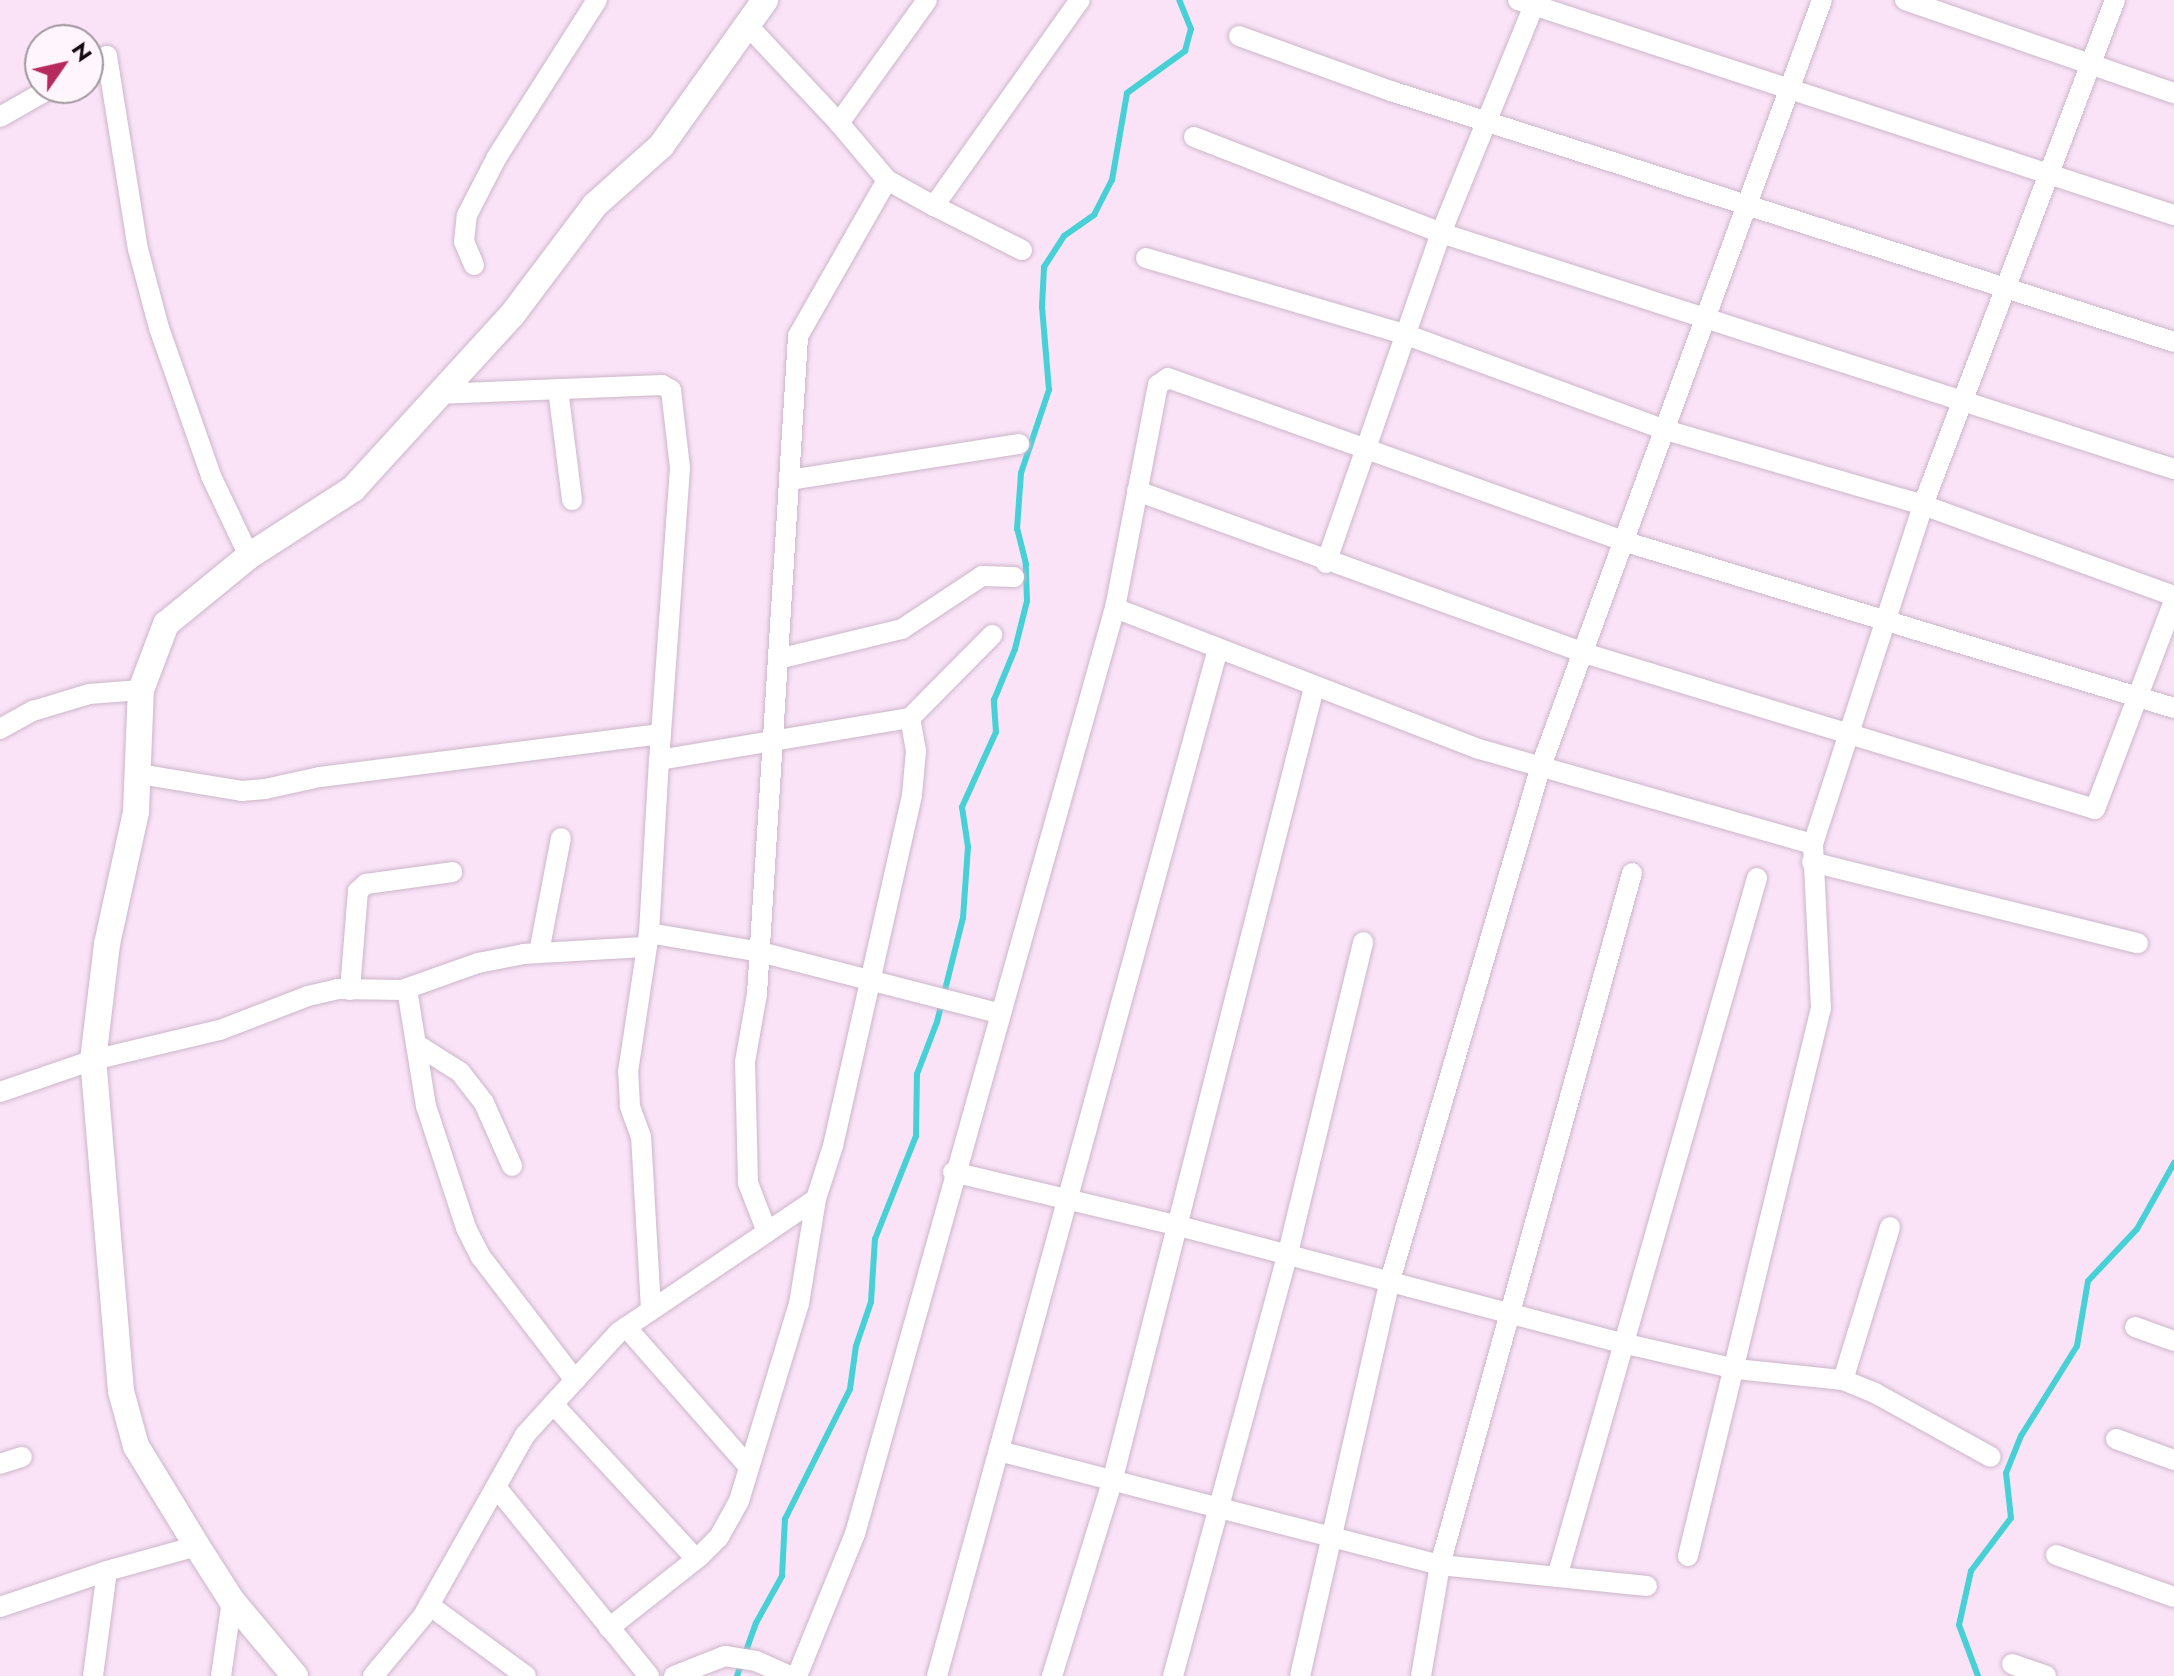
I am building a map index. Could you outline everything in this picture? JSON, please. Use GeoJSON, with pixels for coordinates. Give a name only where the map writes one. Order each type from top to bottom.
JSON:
{"type":"FeatureCollection","features":[{"type":"Feature","properties":{"kind":"street"},"geometry":{"type":"LineString","coordinates":[[474,265],[464,242],[467,215],[497,157],[597,0]]}},
{"type":"Feature","properties":{"kind":"street"},"geometry":{"type":"LineString","coordinates":[[295,1676],[232,1601],[197,1546],[136,1446],[121,1391],[93,1060],[107,944],[129,848],[139,774],[141,690],[166,624],[249,556],[353,489],[512,315],[595,205],[661,146],[765,0]]}},
{"type":"Feature","properties":{"kind":"street"},"geometry":{"type":"LineString","coordinates":[[839,123],[927,0]]}},
{"type":"Feature","properties":{"kind":"street"},"geometry":{"type":"LineString","coordinates":[[934,206],[1080,0]]}},
{"type":"Feature","properties":{"kind":"street"},"geometry":{"type":"LineString","coordinates":[[1300,1676],[1389,1284],[1540,769],[1626,542],[1662,429],[1822,0]]}},
{"type":"Feature","properties":{"kind":"street"},"geometry":{"type":"LineString","coordinates":[[1905,0],[2174,93]]}},
{"type":"Feature","properties":{"kind":"street"},"geometry":{"type":"LineString","coordinates":[[1688,1556],[1736,1369],[1821,1008],[1813,853],[1844,736],[1923,505],[2115,0]]}},
{"type":"Feature","properties":{"kind":"street"},"geometry":{"type":"LineString","coordinates":[[1326,563],[1441,233],[1490,121],[1529,2],[2174,215]]}},
{"type":"Feature","properties":{"kind":"street"},"geometry":{"type":"LineString","coordinates":[[748,26],[839,123],[887,180],[1022,250]]}},
{"type":"Feature","properties":{"kind":"street"},"geometry":{"type":"LineString","coordinates":[[1239,36],[1490,121],[2174,342]]}},
{"type":"Feature","properties":{"kind":"street"},"geometry":{"type":"LineString","coordinates":[[104,58],[107,56],[138,249],[159,328],[211,476],[249,556]]}},
{"type":"Feature","properties":{"kind":"street"},"geometry":{"type":"LineString","coordinates":[[0,117],[24,103]]}},
{"type":"Feature","properties":{"kind":"street"},"geometry":{"type":"LineString","coordinates":[[1194,137],[1441,233],[2174,469]]}},
{"type":"Feature","properties":{"kind":"street"},"geometry":{"type":"LineString","coordinates":[[767,1232],[748,1183],[744,1103],[760,952],[798,336],[887,180]]}},
{"type":"Feature","properties":{"kind":"street"},"geometry":{"type":"LineString","coordinates":[[1137,491],[1326,563],[1584,653],[1844,736],[2095,809],[2140,697],[2174,599],[1923,505],[1662,429],[1407,335],[1146,258]]}},
{"type":"Feature","properties":{"kind":"street"},"geometry":{"type":"LineString","coordinates":[[797,1676],[855,1534],[953,1172],[1115,608],[1152,395],[1168,378],[1626,542],[2174,708]]}},
{"type":"Feature","properties":{"kind":"street"},"geometry":{"type":"LineString","coordinates":[[437,394],[662,385],[671,390],[680,468],[648,940],[628,1072],[630,1106],[641,1137],[651,1309]]}},
{"type":"Feature","properties":{"kind":"street"},"geometry":{"type":"LineString","coordinates":[[558,389],[572,500]]}},
{"type":"Feature","properties":{"kind":"street"},"geometry":{"type":"LineString","coordinates":[[789,480],[1019,444]]}},
{"type":"Feature","properties":{"kind":"street"},"geometry":{"type":"LineString","coordinates":[[778,659],[902,629],[982,576],[1014,577]]}},
{"type":"Feature","properties":{"kind":"street"},"geometry":{"type":"LineString","coordinates":[[1115,608],[1314,688],[1540,769],[1813,853],[2138,943]]}},
{"type":"Feature","properties":{"kind":"street"},"geometry":{"type":"LineString","coordinates":[[659,760],[910,718],[992,635]]}},
{"type":"Feature","properties":{"kind":"street"},"geometry":{"type":"LineString","coordinates":[[937,1676],[1218,649]]}},
{"type":"Feature","properties":{"kind":"street"},"geometry":{"type":"LineString","coordinates":[[1052,1676],[1112,1482],[1314,688]]}},
{"type":"Feature","properties":{"kind":"street"},"geometry":{"type":"LineString","coordinates":[[0,729],[33,711],[89,694],[141,690]]}},
{"type":"Feature","properties":{"kind":"street"},"geometry":{"type":"LineString","coordinates":[[609,1628],[719,1537],[739,1501],[799,1304],[816,1199],[833,1146],[868,978],[912,795],[916,751],[910,718]]}},
{"type":"Feature","properties":{"kind":"street"},"geometry":{"type":"LineString","coordinates":[[139,774],[242,791],[320,777],[660,734]]}},
{"type":"Feature","properties":{"kind":"street"},"geometry":{"type":"LineString","coordinates":[[539,952],[561,838]]}},
{"type":"Feature","properties":{"kind":"street"},"geometry":{"type":"LineString","coordinates":[[350,990],[358,891],[366,884],[452,872]]}},
{"type":"Feature","properties":{"kind":"street"},"geometry":{"type":"LineString","coordinates":[[1421,1676],[1440,1565],[1512,1315],[1632,873]]}},
{"type":"Feature","properties":{"kind":"street"},"geometry":{"type":"LineString","coordinates":[[1557,1577],[1757,878]]}},
{"type":"Feature","properties":{"kind":"street"},"geometry":{"type":"LineString","coordinates":[[0,1092],[93,1060],[220,1030],[308,996],[350,990],[407,989],[478,963],[539,952],[648,940],[760,952],[957,999],[998,1013]]}},
{"type":"Feature","properties":{"kind":"street"},"geometry":{"type":"LineString","coordinates":[[1173,1676],[1287,1257],[1363,942]]}},
{"type":"Feature","properties":{"kind":"street"},"geometry":{"type":"LineString","coordinates":[[407,989],[419,1046],[426,1106],[466,1228],[575,1380]]}},
{"type":"Feature","properties":{"kind":"street"},"geometry":{"type":"LineString","coordinates":[[419,1046],[460,1072],[484,1103],[512,1166]]}},
{"type":"Feature","properties":{"kind":"street"},"geometry":{"type":"LineString","coordinates":[[953,1172],[1175,1225],[1389,1284],[1622,1343],[1736,1369],[1843,1380],[1991,1457]]}},
{"type":"Feature","properties":{"kind":"street"},"geometry":{"type":"LineString","coordinates":[[373,1676],[429,1605],[525,1435],[575,1380],[626,1327],[816,1199]]}},
{"type":"Feature","properties":{"kind":"street"},"geometry":{"type":"LineString","coordinates":[[1843,1380],[1890,1227]]}},
{"type":"Feature","properties":{"kind":"street"},"geometry":{"type":"LineString","coordinates":[[626,1327],[749,1467]]}},
{"type":"Feature","properties":{"kind":"street"},"geometry":{"type":"LineString","coordinates":[[2135,1327],[2174,1341]]}},
{"type":"Feature","properties":{"kind":"street"},"geometry":{"type":"LineString","coordinates":[[553,1404],[696,1559]]}},
{"type":"Feature","properties":{"kind":"street"},"geometry":{"type":"LineString","coordinates":[[2116,1439],[2174,1460]]}},
{"type":"Feature","properties":{"kind":"street"},"geometry":{"type":"LineString","coordinates":[[999,1451],[1220,1512],[1440,1565],[1647,1586]]}},
{"type":"Feature","properties":{"kind":"street"},"geometry":{"type":"LineString","coordinates":[[0,1464],[22,1457]]}},
{"type":"Feature","properties":{"kind":"street"},"geometry":{"type":"LineString","coordinates":[[496,1487],[649,1676]]}},
{"type":"Feature","properties":{"kind":"street"},"geometry":{"type":"LineString","coordinates":[[0,1607],[107,1571],[197,1546]]}},
{"type":"Feature","properties":{"kind":"street"},"geometry":{"type":"LineString","coordinates":[[2056,1555],[2174,1597]]}},
{"type":"Feature","properties":{"kind":"street"},"geometry":{"type":"LineString","coordinates":[[93,1676],[107,1571]]}},
{"type":"Feature","properties":{"kind":"street"},"geometry":{"type":"LineString","coordinates":[[221,1676],[232,1601]]}},
{"type":"Feature","properties":{"kind":"street"},"geometry":{"type":"LineString","coordinates":[[429,1605],[526,1676]]}},
{"type":"Feature","properties":{"kind":"street"},"geometry":{"type":"LineString","coordinates":[[674,1676],[709,1659],[748,1659],[789,1676]]}},
{"type":"Feature","properties":{"kind":"street"},"geometry":{"type":"LineString","coordinates":[[2012,1664],[2046,1676]]}},
{"type":"Feature","properties":{"kind":"waterway"},"geometry":{"type":"LineString","coordinates":[[737,1676],[756,1623],[782,1576],[785,1519],[850,1389],[856,1346],[871,1302],[875,1239],[916,1136],[917,1074],[937,1022],[963,918],[968,847],[962,807],[996,732],[994,700],[1015,649],[1027,601],[1026,564],[1017,529],[1021,473],[1049,390],[1042,306],[1044,267],[1064,236],[1094,215],[1112,180],[1127,93],[1185,51],[1191,29],[1179,0]]}},
{"type":"Feature","properties":{"kind":"waterway"},"geometry":{"type":"LineString","coordinates":[[1978,1676],[1959,1625],[1971,1571],[2011,1518],[2006,1473],[2021,1436],[2077,1346],[2088,1281],[2137,1229],[2174,1163]]}}]}
